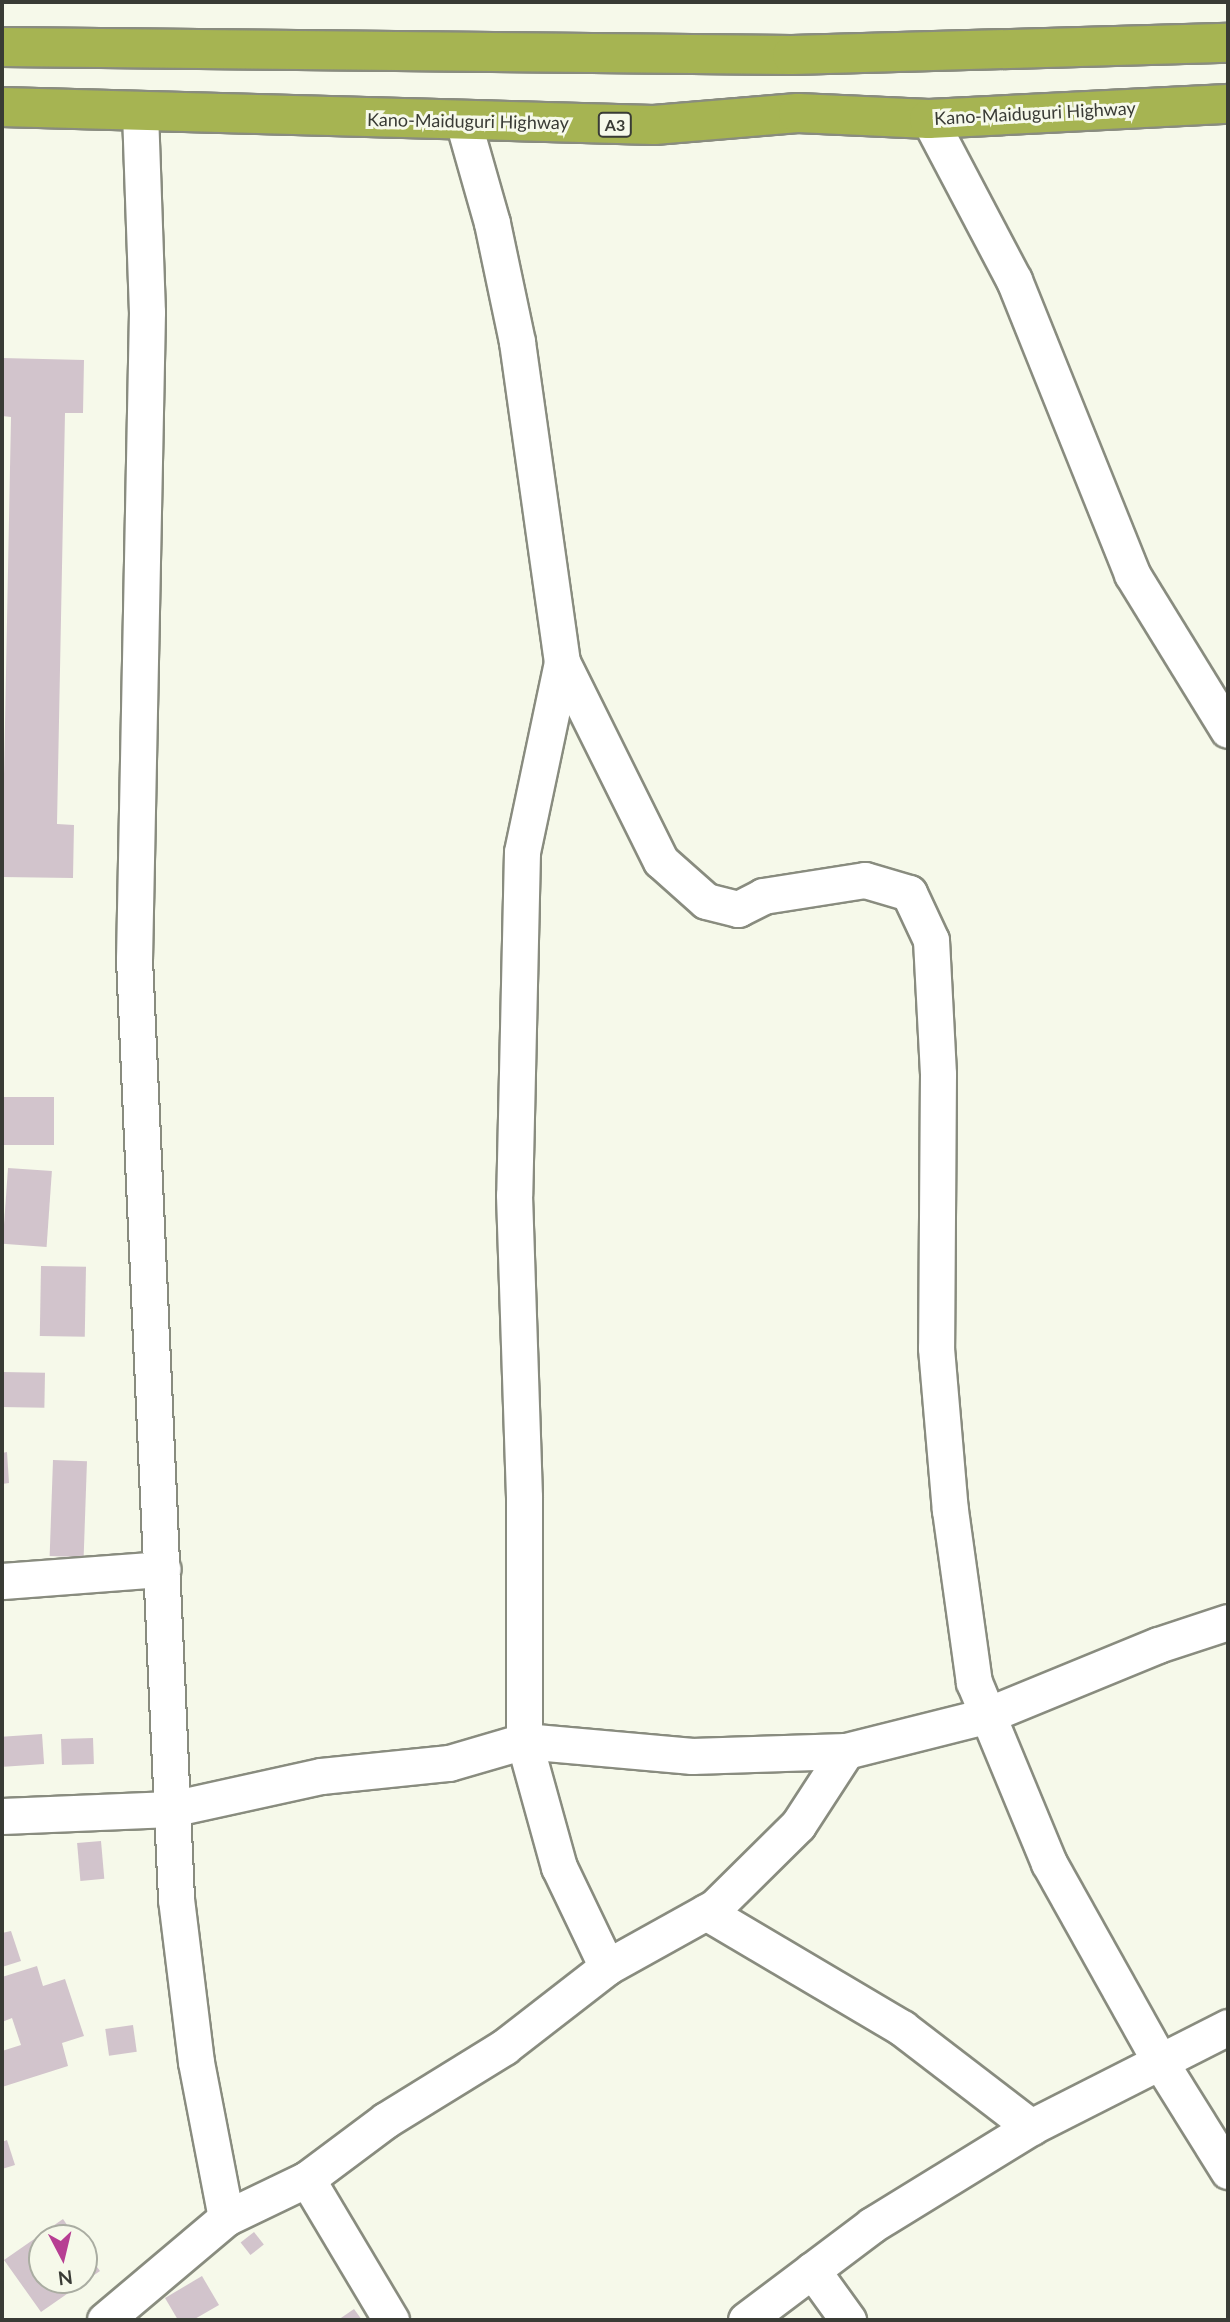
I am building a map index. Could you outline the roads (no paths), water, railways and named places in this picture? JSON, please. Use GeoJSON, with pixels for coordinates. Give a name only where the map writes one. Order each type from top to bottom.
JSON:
{"type":"FeatureCollection","features":[{"type":"Feature","properties":{"kind":"highway"},"geometry":{"type":"LineString","coordinates":[[2,47],[792,55],[1228,43]]}},
{"type":"Feature","properties":{"kind":"highway","name":"Kano-Maiduguri Highway"},"geometry":{"type":"LineString","coordinates":[[2,107],[654,125],[798,113],[929,119],[1228,104]]}},
{"type":"Feature","properties":{"kind":"street"},"geometry":{"type":"LineString","coordinates":[[140,112],[147,312],[134,959],[176,1899],[196,2062],[226,2218]]}},
{"type":"Feature","properties":{"kind":"street"},"geometry":{"type":"LineString","coordinates":[[929,119],[1014,280],[1132,574],[1228,730]]}},
{"type":"Feature","properties":{"kind":"street"},"geometry":{"type":"LineString","coordinates":[[463,121],[492,223],[517,342],[562,662],[661,861],[705,901],[738,909],[763,896],[865,880],[909,893],[931,940],[938,1074],[936,1348],[950,1510],[974,1682],[985,1717],[1049,1863],[1159,2060],[1228,2171]]}},
{"type":"Feature","properties":{"kind":"street"},"geometry":{"type":"LineString","coordinates":[[562,662],[522,852],[514,1195],[524,1497],[524,1741],[559,1867],[607,1967]]}},
{"type":"Feature","properties":{"kind":"street"},"geometry":{"type":"LineString","coordinates":[[2,1581],[163,1569]]}},
{"type":"Feature","properties":{"kind":"street"},"geometry":{"type":"LineString","coordinates":[[2,1816],[171,1809],[321,1776],[449,1763],[524,1741],[692,1756],[846,1751],[985,1717],[1158,1645],[1228,1622]]}},
{"type":"Feature","properties":{"kind":"street"},"geometry":{"type":"LineString","coordinates":[[105,2320],[226,2218],[307,2179],[386,2120],[504,2048],[607,1967],[706,1912],[798,1825],[846,1751]]}},
{"type":"Feature","properties":{"kind":"street"},"geometry":{"type":"LineString","coordinates":[[706,1912],[902,2028],[1031,2127]]}},
{"type":"Feature","properties":{"kind":"street"},"geometry":{"type":"LineString","coordinates":[[746,2320],[872,2225],[1031,2127],[1228,2027]]}},
{"type":"Feature","properties":{"kind":"street"},"geometry":{"type":"LineString","coordinates":[[307,2179],[391,2320]]}},
{"type":"Feature","properties":{"kind":"street"},"geometry":{"type":"LineString","coordinates":[[812,2270],[848,2320]]}}]}
